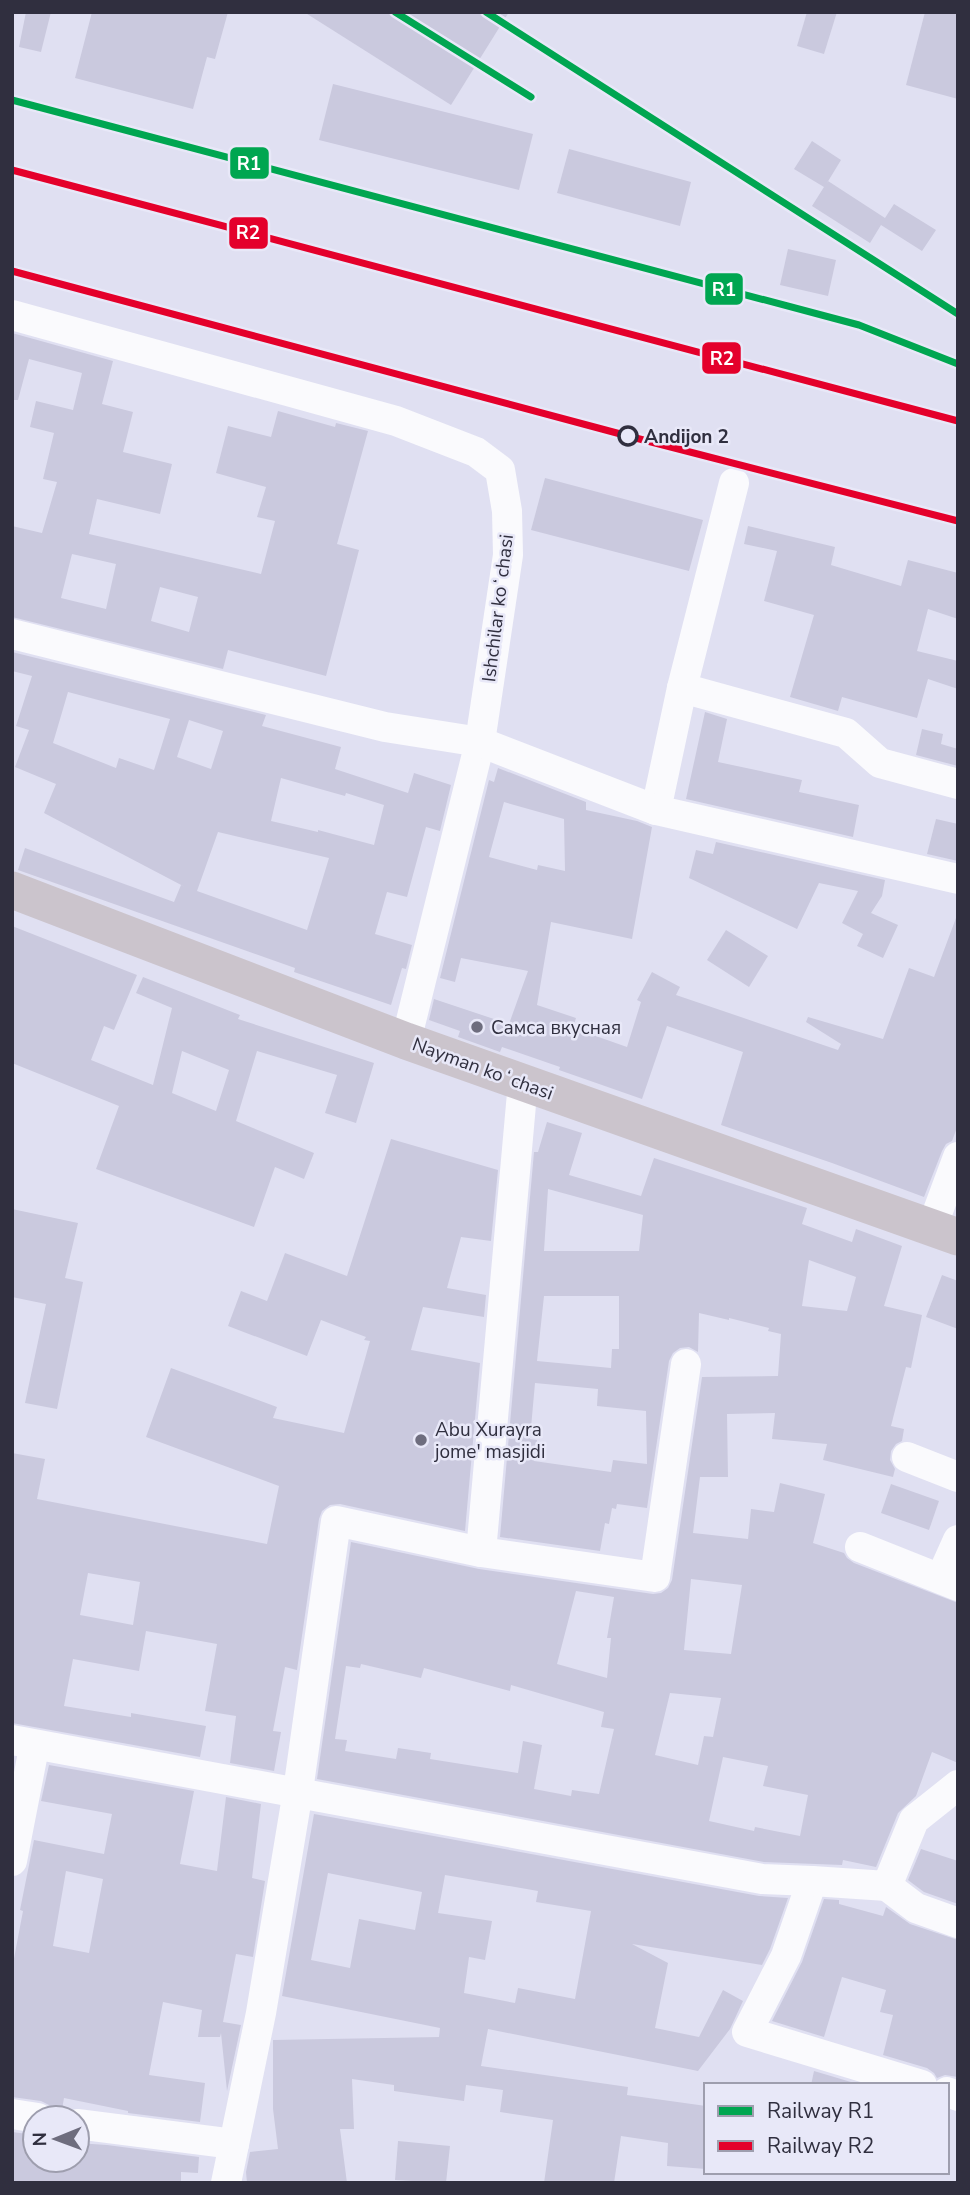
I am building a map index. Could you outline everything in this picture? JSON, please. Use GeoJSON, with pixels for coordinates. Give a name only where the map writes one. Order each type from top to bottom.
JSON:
{"type":"FeatureCollection","features":[{"type":"Feature","properties":{"kind":"main road","name":"Nayman koʻchasi"},"geometry":{"type":"LineString","coordinates":[[12,890],[405,1041],[945,1232]]}},
{"type":"Feature","properties":{"kind":"street","name":"Ishchilar koʻchasi"},"geometry":{"type":"LineString","coordinates":[[12,315],[396,421],[475,452],[500,470],[507,511],[508,555],[480,742],[405,1041]]}},
{"type":"Feature","properties":{"kind":"street"},"geometry":{"type":"LineString","coordinates":[[656,810],[682,688],[733,483]]}},
{"type":"Feature","properties":{"kind":"street"},"geometry":{"type":"LineString","coordinates":[[12,634],[385,727],[480,742],[656,810],[958,879]]}},
{"type":"Feature","properties":{"kind":"street"},"geometry":{"type":"LineString","coordinates":[[682,688],[846,733],[880,763],[958,784]]}},
{"type":"Feature","properties":{"kind":"street"},"geometry":{"type":"LineString","coordinates":[[481,1552],[523,1083]]}},
{"type":"Feature","properties":{"kind":"street"},"geometry":{"type":"LineString","coordinates":[[945,1232],[958,1157]]}},
{"type":"Feature","properties":{"kind":"street"},"geometry":{"type":"LineString","coordinates":[[226,2183],[261,2013],[298,1791],[336,1521],[481,1552],[655,1577],[686,1364]]}},
{"type":"Feature","properties":{"kind":"street"},"geometry":{"type":"LineString","coordinates":[[907,1457],[958,1477]]}},
{"type":"Feature","properties":{"kind":"street"},"geometry":{"type":"LineString","coordinates":[[860,1546],[949,1582],[958,1540]]}},
{"type":"Feature","properties":{"kind":"street"},"geometry":{"type":"LineString","coordinates":[[12,1861],[22,1746],[298,1791],[762,1879],[887,1886],[916,1908],[958,1923]]}},
{"type":"Feature","properties":{"kind":"street"},"geometry":{"type":"LineString","coordinates":[[887,1886],[914,1820],[958,1785]]}},
{"type":"Feature","properties":{"kind":"street"},"geometry":{"type":"LineString","coordinates":[[812,1881],[786,1956],[747,2032],[915,2083]]}},
{"type":"Feature","properties":{"kind":"street"},"geometry":{"type":"LineString","coordinates":[[91,2126],[234,2144]]}},
{"type":"Feature","properties":{"kind":"building"},"geometry":{"type":"Polygon","coordinates":[[[26,12],[51,12],[41,52],[19,47],[26,12]]]}},
{"type":"Feature","properties":{"kind":"building"},"geometry":{"type":"Polygon","coordinates":[[[92,12],[228,12],[215,59],[207,57],[193,109],[75,78],[92,12]]]}},
{"type":"Feature","properties":{"kind":"building"},"geometry":{"type":"Polygon","coordinates":[[[304,12],[509,12],[451,105],[304,12]]]}},
{"type":"Feature","properties":{"kind":"building"},"geometry":{"type":"Polygon","coordinates":[[[807,12],[837,12],[824,54],[797,46],[807,12]]]}},
{"type":"Feature","properties":{"kind":"building"},"geometry":{"type":"Polygon","coordinates":[[[925,12],[958,12],[958,99],[906,85],[925,12]]]}},
{"type":"Feature","properties":{"kind":"building"},"geometry":{"type":"Polygon","coordinates":[[[333,84],[533,134],[519,190],[319,140],[333,84]]]}},
{"type":"Feature","properties":{"kind":"building"},"geometry":{"type":"Polygon","coordinates":[[[812,141],[841,160],[828,181],[885,218],[894,204],[936,230],[922,251],[881,225],[870,243],[812,206],[824,187],[794,169],[812,141]]]}},
{"type":"Feature","properties":{"kind":"building"},"geometry":{"type":"Polygon","coordinates":[[[569,149],[691,182],[680,226],[557,193],[569,149]]]}},
{"type":"Feature","properties":{"kind":"building"},"geometry":{"type":"Polygon","coordinates":[[[788,249],[836,260],[828,296],[780,285],[788,249]]]}},
{"type":"Feature","properties":{"kind":"building"},"geometry":{"type":"Polygon","coordinates":[[[12,333],[113,361],[102,404],[133,412],[123,452],[172,464],[160,514],[97,499],[89,534],[261,574],[275,521],[257,517],[266,487],[216,473],[228,426],[271,437],[278,411],[335,427],[336,423],[368,431],[337,544],[359,550],[326,676],[228,650],[223,669],[12,617],[12,526],[42,533],[57,482],[43,479],[54,433],[30,427],[36,401],[73,410],[82,373],[29,359],[18,400],[12,400],[12,333]],[[72,554],[61,598],[106,609],[116,564],[72,554]],[[160,587],[151,621],[189,632],[198,597],[160,587]]]}},
{"type":"Feature","properties":{"kind":"building"},"geometry":{"type":"Polygon","coordinates":[[[545,478],[703,520],[689,571],[531,530],[545,478]]]}},
{"type":"Feature","properties":{"kind":"building"},"geometry":{"type":"Polygon","coordinates":[[[748,526],[835,547],[831,565],[901,586],[908,560],[958,573],[958,619],[928,609],[917,651],[958,661],[958,689],[928,679],[917,718],[842,697],[838,711],[790,697],[814,615],[764,601],[777,551],[744,544],[748,526]]]}},
{"type":"Feature","properties":{"kind":"building"},"geometry":{"type":"Polygon","coordinates":[[[12,652],[266,715],[262,726],[341,747],[335,769],[408,793],[414,773],[451,785],[440,831],[426,827],[407,897],[387,892],[375,934],[412,945],[406,969],[402,968],[391,1005],[294,972],[295,968],[18,870],[25,848],[174,902],[181,885],[185,887],[44,813],[56,784],[15,767],[29,730],[16,726],[32,676],[12,671],[12,652]],[[68,692],[53,743],[116,768],[119,758],[154,770],[170,719],[68,692]],[[189,720],[177,757],[211,769],[223,731],[189,720]],[[281,778],[271,821],[374,845],[384,805],[281,778]],[[218,832],[197,891],[307,930],[329,858],[218,832]]]}},
{"type":"Feature","properties":{"kind":"building"},"geometry":{"type":"Polygon","coordinates":[[[705,712],[727,719],[718,762],[802,780],[799,792],[859,805],[853,837],[686,799],[705,712]]]}},
{"type":"Feature","properties":{"kind":"building"},"geometry":{"type":"Polygon","coordinates":[[[922,729],[943,734],[941,744],[958,749],[958,766],[916,755],[922,729]]]}},
{"type":"Feature","properties":{"kind":"building"},"geometry":{"type":"Polygon","coordinates":[[[498,768],[586,802],[586,810],[652,827],[632,939],[551,922],[537,1005],[576,1018],[573,1028],[627,1047],[641,1002],[637,1000],[652,972],[680,987],[676,995],[838,1050],[841,1044],[806,1022],[808,1017],[883,1039],[909,968],[934,977],[956,918],[958,919],[958,1125],[952,1141],[946,1144],[942,1151],[924,1197],[721,1125],[743,1052],[667,1026],[642,1099],[502,1047],[500,1052],[458,1037],[460,1031],[429,1020],[434,999],[509,1024],[528,971],[461,958],[455,982],[440,978],[489,780],[494,782],[498,768]],[[504,802],[489,857],[537,870],[538,865],[565,871],[564,819],[504,802]]]}},
{"type":"Feature","properties":{"kind":"building"},"geometry":{"type":"Polygon","coordinates":[[[936,819],[958,824],[958,861],[927,854],[936,819]]]}},
{"type":"Feature","properties":{"kind":"building"},"geometry":{"type":"Polygon","coordinates":[[[716,842],[885,880],[882,896],[871,913],[898,925],[883,958],[857,946],[863,934],[842,923],[858,891],[819,883],[797,929],[689,878],[696,850],[713,854],[716,842]]]}},
{"type":"Feature","properties":{"kind":"building"},"geometry":{"type":"Polygon","coordinates":[[[12,926],[137,975],[114,1030],[104,1026],[91,1060],[153,1085],[172,1008],[136,993],[143,977],[240,1015],[238,1019],[374,1063],[356,1123],[325,1113],[337,1075],[257,1051],[236,1121],[314,1153],[304,1179],[275,1167],[254,1227],[96,1169],[119,1106],[12,1063],[12,926]],[[182,1051],[172,1093],[216,1111],[229,1070],[182,1051]]]}},
{"type":"Feature","properties":{"kind":"building"},"geometry":{"type":"Polygon","coordinates":[[[726,930],[768,956],[749,987],[707,960],[726,930]]]}},
{"type":"Feature","properties":{"kind":"building"},"geometry":{"type":"Polygon","coordinates":[[[547,1122],[582,1133],[569,1175],[641,1196],[654,1158],[807,1208],[802,1224],[852,1242],[856,1229],[902,1246],[884,1306],[922,1315],[911,1368],[906,1367],[891,1426],[904,1429],[902,1441],[891,1451],[890,1460],[895,1469],[893,1477],[823,1460],[827,1444],[772,1439],[775,1413],[727,1414],[728,1477],[700,1477],[693,1533],[748,1539],[751,1509],[774,1512],[780,1483],[825,1494],[813,1543],[844,1553],[854,1563],[958,1603],[958,1763],[932,1752],[916,1796],[898,1813],[876,1867],[843,1860],[842,1865],[764,1862],[317,1779],[351,1542],[479,1569],[661,1593],[668,1588],[672,1580],[702,1377],[778,1376],[781,1334],[768,1331],[769,1328],[699,1313],[698,1352],[689,1347],[680,1348],[673,1353],[669,1361],[647,1508],[617,1504],[616,1509],[612,1508],[609,1524],[605,1523],[600,1551],[500,1537],[534,1152],[538,1152],[547,1122]],[[548,1189],[544,1251],[639,1251],[643,1215],[548,1189]],[[809,1260],[802,1306],[847,1311],[856,1277],[809,1260]],[[544,1296],[537,1361],[611,1368],[612,1349],[619,1349],[619,1296],[544,1296]],[[535,1383],[530,1439],[537,1440],[534,1461],[611,1472],[613,1460],[647,1464],[646,1411],[597,1406],[598,1389],[535,1383]],[[691,1579],[684,1650],[731,1654],[742,1585],[691,1579]],[[576,1591],[557,1664],[607,1678],[611,1638],[607,1638],[614,1597],[576,1591]],[[361,1664],[360,1668],[346,1666],[335,1739],[347,1740],[345,1751],[396,1759],[398,1748],[431,1753],[430,1759],[518,1773],[523,1741],[542,1745],[534,1789],[571,1796],[572,1790],[599,1794],[614,1729],[601,1727],[604,1712],[511,1685],[510,1691],[424,1668],[421,1678],[361,1664]],[[670,1693],[655,1755],[698,1765],[704,1736],[713,1737],[721,1698],[670,1693]],[[723,1757],[709,1821],[754,1831],[755,1827],[800,1836],[808,1795],[763,1786],[768,1766],[723,1757]]]}},
{"type":"Feature","properties":{"kind":"building"},"geometry":{"type":"Polygon","coordinates":[[[391,1139],[498,1170],[491,1241],[461,1237],[447,1288],[486,1295],[484,1317],[423,1307],[411,1350],[480,1363],[465,1531],[340,1504],[330,1505],[322,1511],[297,1670],[285,1667],[273,1731],[281,1732],[274,1771],[230,1763],[236,1716],[205,1711],[217,1644],[146,1631],[139,1671],[73,1659],[64,1706],[131,1717],[131,1713],[206,1726],[200,1757],[12,1723],[12,1453],[45,1459],[37,1499],[267,1544],[279,1486],[146,1437],[171,1368],[277,1407],[273,1418],[344,1433],[370,1341],[364,1340],[366,1337],[321,1320],[307,1356],[228,1326],[241,1291],[267,1301],[285,1253],[347,1276],[391,1139]],[[88,1573],[80,1615],[133,1625],[140,1582],[88,1573]]]}},
{"type":"Feature","properties":{"kind":"building"},"geometry":{"type":"Polygon","coordinates":[[[12,1209],[78,1223],[65,1278],[83,1282],[57,1409],[25,1403],[46,1304],[12,1297],[12,1209]]]}},
{"type":"Feature","properties":{"kind":"building"},"geometry":{"type":"Polygon","coordinates":[[[942,1275],[958,1281],[958,1329],[926,1317],[942,1275]]]}},
{"type":"Feature","properties":{"kind":"building"},"geometry":{"type":"Polygon","coordinates":[[[891,1484],[939,1501],[929,1530],[881,1513],[891,1484]]]}},
{"type":"Feature","properties":{"kind":"building"},"geometry":{"type":"Polygon","coordinates":[[[49,1765],[194,1791],[180,1864],[217,1871],[226,1797],[261,1804],[252,1878],[265,1881],[253,1957],[236,1954],[223,2022],[241,2025],[227,2091],[221,2033],[220,2037],[198,2037],[202,2010],[163,2002],[149,2075],[205,2083],[200,2122],[128,2113],[64,2098],[63,2104],[47,2104],[12,2097],[12,1969],[34,1840],[104,1854],[112,1814],[41,1801],[49,1765]],[[66,1871],[53,1946],[89,1953],[103,1879],[66,1871]]]}},
{"type":"Feature","properties":{"kind":"building"},"geometry":{"type":"Polygon","coordinates":[[[314,1814],[759,1896],[788,1898],[762,1965],[632,1944],[668,1963],[655,2028],[699,2037],[723,1990],[743,2001],[730,2029],[698,2071],[488,2029],[481,2066],[628,2087],[627,2095],[704,2106],[704,2169],[667,2166],[668,2143],[621,2136],[614,2183],[544,2183],[553,2120],[500,2112],[503,2090],[466,2085],[464,2101],[394,2091],[394,2085],[352,2079],[354,2129],[340,2129],[347,2183],[247,2183],[250,2152],[278,2149],[273,2109],[273,2040],[439,2037],[440,2028],[282,1996],[314,1814]],[[328,1873],[311,1960],[350,1968],[359,1919],[415,1930],[422,1892],[328,1873]],[[445,1875],[438,1913],[492,1921],[485,1960],[469,1957],[464,1993],[515,2003],[518,1988],[575,1999],[591,1911],[536,1902],[538,1891],[445,1875]]]}},
{"type":"Feature","properties":{"kind":"building"},"geometry":{"type":"Polygon","coordinates":[[[921,1849],[958,1861],[958,1904],[924,1892],[908,1880],[921,1849]]]}},
{"type":"Feature","properties":{"kind":"building"},"geometry":{"type":"Polygon","coordinates":[[[824,1899],[839,1900],[839,1904],[883,1916],[886,1907],[910,1924],[958,1940],[958,2077],[945,2075],[937,2078],[927,2068],[883,2055],[893,2015],[880,2012],[886,1990],[842,1977],[824,2037],[772,2021],[802,1962],[824,1899]]]}},
{"type":"Feature","properties":{"kind":"building"},"geometry":{"type":"Polygon","coordinates":[[[814,2071],[854,2083],[811,2083],[814,2071]]]}},
{"type":"Feature","properties":{"kind":"building"},"geometry":{"type":"Polygon","coordinates":[[[12,2132],[21,2133],[21,2174],[91,2174],[91,2144],[199,2157],[198,2173],[181,2172],[181,2183],[12,2183],[12,2132]]]}},
{"type":"Feature","properties":{"kind":"building"},"geometry":{"type":"Polygon","coordinates":[[[398,2141],[450,2146],[446,2183],[395,2180],[398,2141]]]}},
{"type":"Feature","properties":{"kind":"rail line","name":"R1"},"geometry":{"type":"LineString","coordinates":[[395,12],[531,97]]}},
{"type":"Feature","properties":{"kind":"rail line","name":"R1"},"geometry":{"type":"LineString","coordinates":[[486,12],[958,314]]}},
{"type":"Feature","properties":{"kind":"rail line","name":"R1"},"geometry":{"type":"LineString","coordinates":[[12,100],[859,325],[958,364]]}},
{"type":"Feature","properties":{"kind":"rail line","name":"R2"},"geometry":{"type":"LineString","coordinates":[[12,170],[958,421]]}},
{"type":"Feature","properties":{"kind":"rail line","name":"R2"},"geometry":{"type":"LineString","coordinates":[[12,271],[628,436],[958,521]]}},
{"type":"Feature","properties":{"kind":"place","name":"Andijon 2"},"geometry":{"type":"Point","coordinates":[628,436]}},
{"type":"Feature","properties":{"kind":"place","name":"Самса вкусная"},"geometry":{"type":"Point","coordinates":[477,1027]}},
{"type":"Feature","properties":{"kind":"place","name":"Abu Xurayra jome' masjidi"},"geometry":{"type":"Point","coordinates":[421,1440]}}]}
